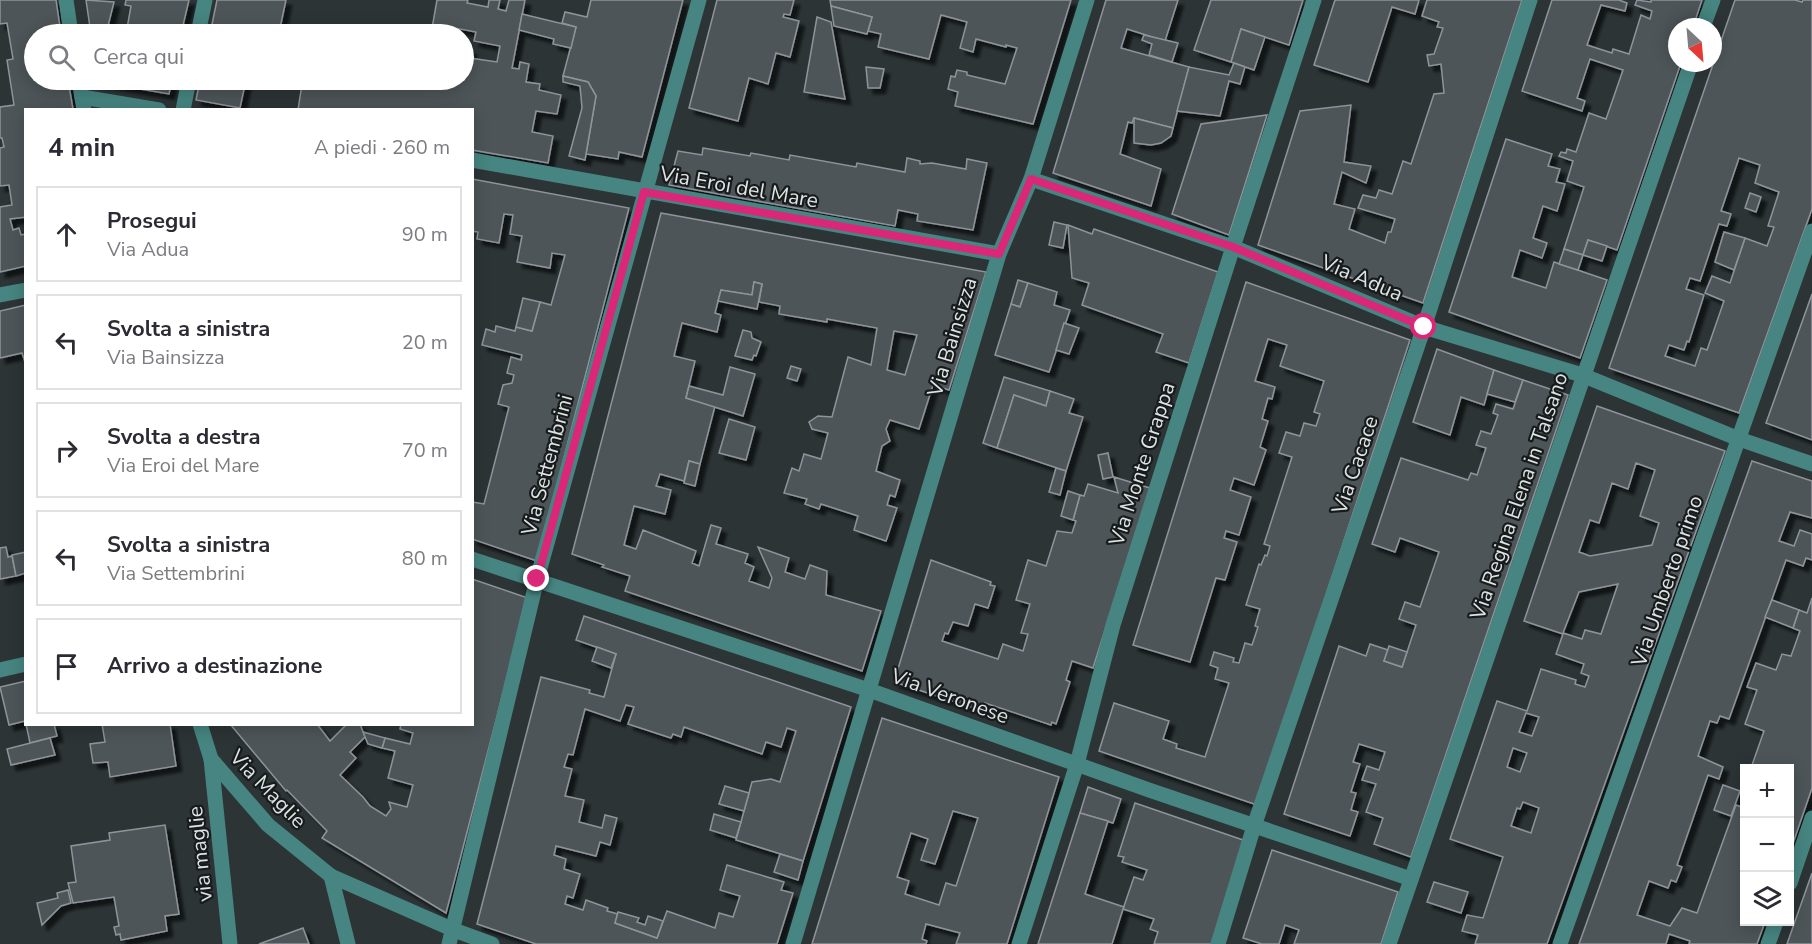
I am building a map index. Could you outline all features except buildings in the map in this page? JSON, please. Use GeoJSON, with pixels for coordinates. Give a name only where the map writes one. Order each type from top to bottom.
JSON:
{"type":"FeatureCollection","features":[{"type":"Feature","properties":{"kind":"street"},"geometry":{"type":"LineString","coordinates":[[66,0],[70,24]]}},
{"type":"Feature","properties":{"kind":"street"},"geometry":{"type":"LineString","coordinates":[[200,24],[205,0]]}},
{"type":"Feature","properties":{"kind":"street","name":"Via Settembrini"},"geometry":{"type":"LineString","coordinates":[[452,937],[537,579],[699,0]]}},
{"type":"Feature","properties":{"kind":"street","name":"Via Bainsizza"},"geometry":{"type":"LineString","coordinates":[[793,944],[999,254],[1031,179],[1087,0]]}},
{"type":"Feature","properties":{"kind":"street","name":"Via Monte Grappa"},"geometry":{"type":"LineString","coordinates":[[1019,944],[1077,764],[1113,625],[1314,0]]}},
{"type":"Feature","properties":{"kind":"street","name":"Via Cacace"},"geometry":{"type":"LineString","coordinates":[[1218,944],[1254,826],[1424,327],[1530,0]]}},
{"type":"Feature","properties":{"kind":"street"},"geometry":{"type":"LineString","coordinates":[[1706,18],[1713,0]]}},
{"type":"Feature","properties":{"kind":"street","name":"Via Regina Elena in Talsano"},"geometry":{"type":"LineString","coordinates":[[1389,944],[1582,375],[1688,72]]}},
{"type":"Feature","properties":{"kind":"street"},"geometry":{"type":"LineString","coordinates":[[183,108],[187,90]]}},
{"type":"Feature","properties":{"kind":"street"},"geometry":{"type":"LineString","coordinates":[[83,103],[137,108]]}},
{"type":"Feature","properties":{"kind":"street","name":"Via Eroi del Mare"},"geometry":{"type":"LineString","coordinates":[[474,160],[999,254]]}},
{"type":"Feature","properties":{"kind":"street","name":"Via Adua"},"geometry":{"type":"LineString","coordinates":[[1031,179],[1233,247],[1424,327],[1582,375],[1739,439],[1812,464]]}},
{"type":"Feature","properties":{"kind":"street","name":"Via Umberto primo"},"geometry":{"type":"LineString","coordinates":[[1560,944],[1812,231]]}},
{"type":"Feature","properties":{"kind":"street"},"geometry":{"type":"LineString","coordinates":[[0,295],[24,290]]}},
{"type":"Feature","properties":{"kind":"street","name":"Via Veronese"},"geometry":{"type":"LineString","coordinates":[[474,559],[869,690],[1411,879]]}},
{"type":"Feature","properties":{"kind":"street"},"geometry":{"type":"LineString","coordinates":[[0,670],[24,664]]}},
{"type":"Feature","properties":{"kind":"street","name":"Via Maglie"},"geometry":{"type":"LineString","coordinates":[[201,726],[211,759],[268,825],[331,876],[452,937],[492,944]]}},
{"type":"Feature","properties":{"kind":"street","name":"via maglie"},"geometry":{"type":"LineString","coordinates":[[211,759],[230,944]]}},
{"type":"Feature","properties":{"kind":"street"},"geometry":{"type":"LineString","coordinates":[[1794,872],[1812,818]]}},
{"type":"Feature","properties":{"kind":"street"},"geometry":{"type":"LineString","coordinates":[[331,876],[348,944]]}},
{"type":"Feature","properties":{"kind":"street"},"geometry":{"type":"LineString","coordinates":[[1768,944],[1774,926]]}},
{"type":"Feature","properties":{"kind":"route"},"geometry":{"type":"LineString","coordinates":[[537,579],[644,192],[999,254],[1031,179],[1233,247],[1424,327]]}}]}
